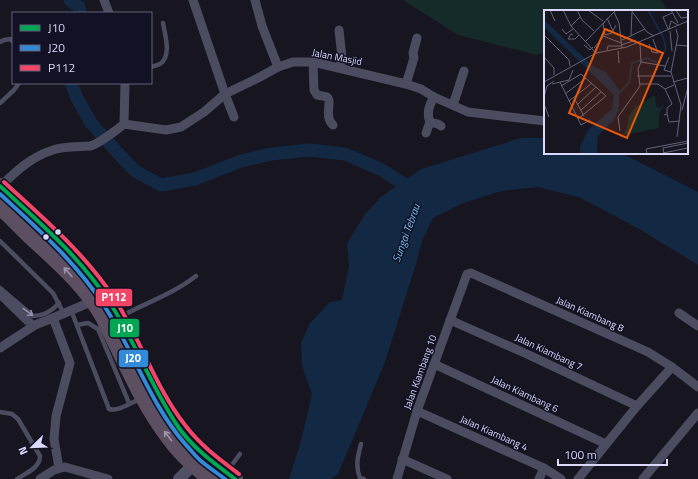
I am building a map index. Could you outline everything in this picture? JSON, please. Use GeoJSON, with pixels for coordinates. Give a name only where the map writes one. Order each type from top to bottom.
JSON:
{"type":"FeatureCollection","features":[{"type":"Feature","properties":{"kind":"highway"},"geometry":{"type":"LineString","coordinates":[[0,187],[62,243],[88,273],[119,318],[160,398],[180,429],[204,456],[231,476]]}},
{"type":"Feature","properties":{"kind":"highway"},"geometry":{"type":"LineString","coordinates":[[0,207],[56,259],[94,301],[103,317],[137,400],[194,466],[210,479]]}},
{"type":"Feature","properties":{"kind":"street"},"geometry":{"type":"LineString","coordinates":[[104,0],[109,12]]}},
{"type":"Feature","properties":{"kind":"street"},"geometry":{"type":"LineString","coordinates":[[193,0],[224,94],[234,117]]}},
{"type":"Feature","properties":{"kind":"street"},"geometry":{"type":"LineString","coordinates":[[255,0],[262,26],[278,67]]}},
{"type":"Feature","properties":{"kind":"street"},"geometry":{"type":"LineString","coordinates":[[339,30],[342,57],[340,68]]}},
{"type":"Feature","properties":{"kind":"street"},"geometry":{"type":"LineString","coordinates":[[406,84],[414,58],[413,52],[417,38]]}},
{"type":"Feature","properties":{"kind":"street","name":"Jalan Masjid"},"geometry":{"type":"LineString","coordinates":[[124,124],[166,130],[181,128],[204,112],[224,94],[278,67],[292,62],[312,62],[406,84],[421,89],[434,97],[468,112],[544,121]]}},
{"type":"Feature","properties":{"kind":"street"},"geometry":{"type":"LineString","coordinates":[[312,62],[314,90],[317,95],[328,98],[328,116],[329,120],[333,124]]}},
{"type":"Feature","properties":{"kind":"street"},"geometry":{"type":"LineString","coordinates":[[453,105],[464,71]]}},
{"type":"Feature","properties":{"kind":"street"},"geometry":{"type":"LineString","coordinates":[[0,187],[28,161],[55,149],[80,145],[92,146],[124,124],[125,84]]}},
{"type":"Feature","properties":{"kind":"street"},"geometry":{"type":"LineString","coordinates":[[426,133],[430,122],[428,117],[430,104],[434,97]]}},
{"type":"Feature","properties":{"kind":"street"},"geometry":{"type":"LineString","coordinates":[[430,122],[441,126]]}},
{"type":"Feature","properties":{"kind":"street","name":"Jalan Kiambang 8"},"geometry":{"type":"LineString","coordinates":[[467,274],[471,273],[648,352],[672,367],[698,387]]}},
{"type":"Feature","properties":{"kind":"street","name":"Jalan Kiambang 10"},"geometry":{"type":"LineString","coordinates":[[397,479],[417,411],[467,274]]}},
{"type":"Feature","properties":{"kind":"street"},"geometry":{"type":"LineString","coordinates":[[0,294],[32,326]]}},
{"type":"Feature","properties":{"kind":"street"},"geometry":{"type":"LineString","coordinates":[[0,348],[32,326],[94,301]]}},
{"type":"Feature","properties":{"kind":"street"},"geometry":{"type":"LineString","coordinates":[[679,313],[698,326]]}},
{"type":"Feature","properties":{"kind":"street"},"geometry":{"type":"LineString","coordinates":[[54,318],[70,363],[56,416],[54,439],[58,468]]}},
{"type":"Feature","properties":{"kind":"street","name":"Jalan Kiambang 7"},"geometry":{"type":"LineString","coordinates":[[450,320],[529,355],[637,406]]}},
{"type":"Feature","properties":{"kind":"street","name":"Jalan Kiambang 6"},"geometry":{"type":"LineString","coordinates":[[434,364],[606,444]]}},
{"type":"Feature","properties":{"kind":"street"},"geometry":{"type":"LineString","coordinates":[[578,479],[637,406],[672,367]]}},
{"type":"Feature","properties":{"kind":"street","name":"Jalan Kiambang 4"},"geometry":{"type":"LineString","coordinates":[[417,411],[544,468],[561,479]]}},
{"type":"Feature","properties":{"kind":"street"},"geometry":{"type":"LineString","coordinates":[[643,479],[698,413]]}},
{"type":"Feature","properties":{"kind":"street"},"geometry":{"type":"LineString","coordinates":[[402,459],[447,479]]}},
{"type":"Feature","properties":{"kind":"street"},"geometry":{"type":"LineString","coordinates":[[179,479],[194,466]]}},
{"type":"Feature","properties":{"kind":"street"},"geometry":{"type":"LineString","coordinates":[[40,479],[58,468],[65,467],[87,476],[108,479]]}},
{"type":"Feature","properties":{"kind":"street"},"geometry":{"type":"LineString","coordinates":[[539,479],[544,468]]}},
{"type":"Feature","properties":{"kind":"lane"},"geometry":{"type":"LineString","coordinates":[[152,67],[160,64],[165,58],[167,45],[163,23]]}},
{"type":"Feature","properties":{"kind":"lane"},"geometry":{"type":"LineString","coordinates":[[0,42],[11,39],[12,40]]}},
{"type":"Feature","properties":{"kind":"lane"},"geometry":{"type":"LineString","coordinates":[[0,103],[18,84]]}},
{"type":"Feature","properties":{"kind":"lane"},"geometry":{"type":"LineString","coordinates":[[0,241],[53,293],[77,325],[109,409],[114,410],[121,408],[137,400],[98,329],[88,323],[77,325]]}},
{"type":"Feature","properties":{"kind":"lane"},"geometry":{"type":"LineString","coordinates":[[119,318],[164,296],[196,276]]}},
{"type":"Feature","properties":{"kind":"lane"},"geometry":{"type":"LineString","coordinates":[[0,288],[33,316],[48,313],[59,303]]}},
{"type":"Feature","properties":{"kind":"lane"},"geometry":{"type":"LineString","coordinates":[[0,412],[12,414],[18,419],[40,456],[40,460],[36,467],[17,479]]}},
{"type":"Feature","properties":{"kind":"lane"},"geometry":{"type":"LineString","coordinates":[[361,444],[357,462],[360,478],[364,479]]}},
{"type":"Feature","properties":{"kind":"lane"},"geometry":{"type":"LineString","coordinates":[[231,476],[240,454]]}},
{"type":"Feature","properties":{"kind":"green space"},"geometry":{"type":"Polygon","coordinates":[[[403,0],[661,0],[667,10],[544,10],[544,52],[537,55],[458,35],[403,0]]]}},
{"type":"Feature","properties":{"kind":"water","name":"Sungai Tebrau"},"geometry":{"type":"Polygon","coordinates":[[[521,138],[544,138],[544,154],[623,154],[698,192],[698,265],[639,229],[581,198],[538,187],[501,191],[463,203],[433,218],[422,241],[385,362],[338,474],[331,479],[289,479],[301,441],[312,394],[302,366],[301,343],[310,323],[330,302],[342,300],[349,266],[347,243],[366,213],[382,196],[421,169],[521,138]]]}},
{"type":"Feature","properties":{"kind":"waterway"},"geometry":{"type":"LineString","coordinates":[[70,0],[79,7],[80,12]]}},
{"type":"Feature","properties":{"kind":"waterway"},"geometry":{"type":"LineString","coordinates":[[71,84],[77,98],[91,123],[135,171],[161,185],[195,179],[241,161],[271,154],[309,150],[345,154],[380,169],[415,191]]}},
{"type":"Feature","properties":{"kind":"transit line","name":"P112"},"geometry":{"type":"LineString","coordinates":[[4,182],[78,252],[104,284],[125,316],[157,380],[175,411],[203,445],[239,474]]}},
{"type":"Feature","properties":{"kind":"transit line","name":"J10"},"geometry":{"type":"LineString","coordinates":[[0,186],[59,241],[86,271],[110,303],[119,318],[160,398],[179,428],[185,436],[212,462],[235,479]]}},
{"type":"Feature","properties":{"kind":"transit line","name":"J20"},"geometry":{"type":"LineString","coordinates":[[0,194],[56,247],[94,291],[115,324],[152,395],[173,429],[199,459],[225,479]]}}]}
